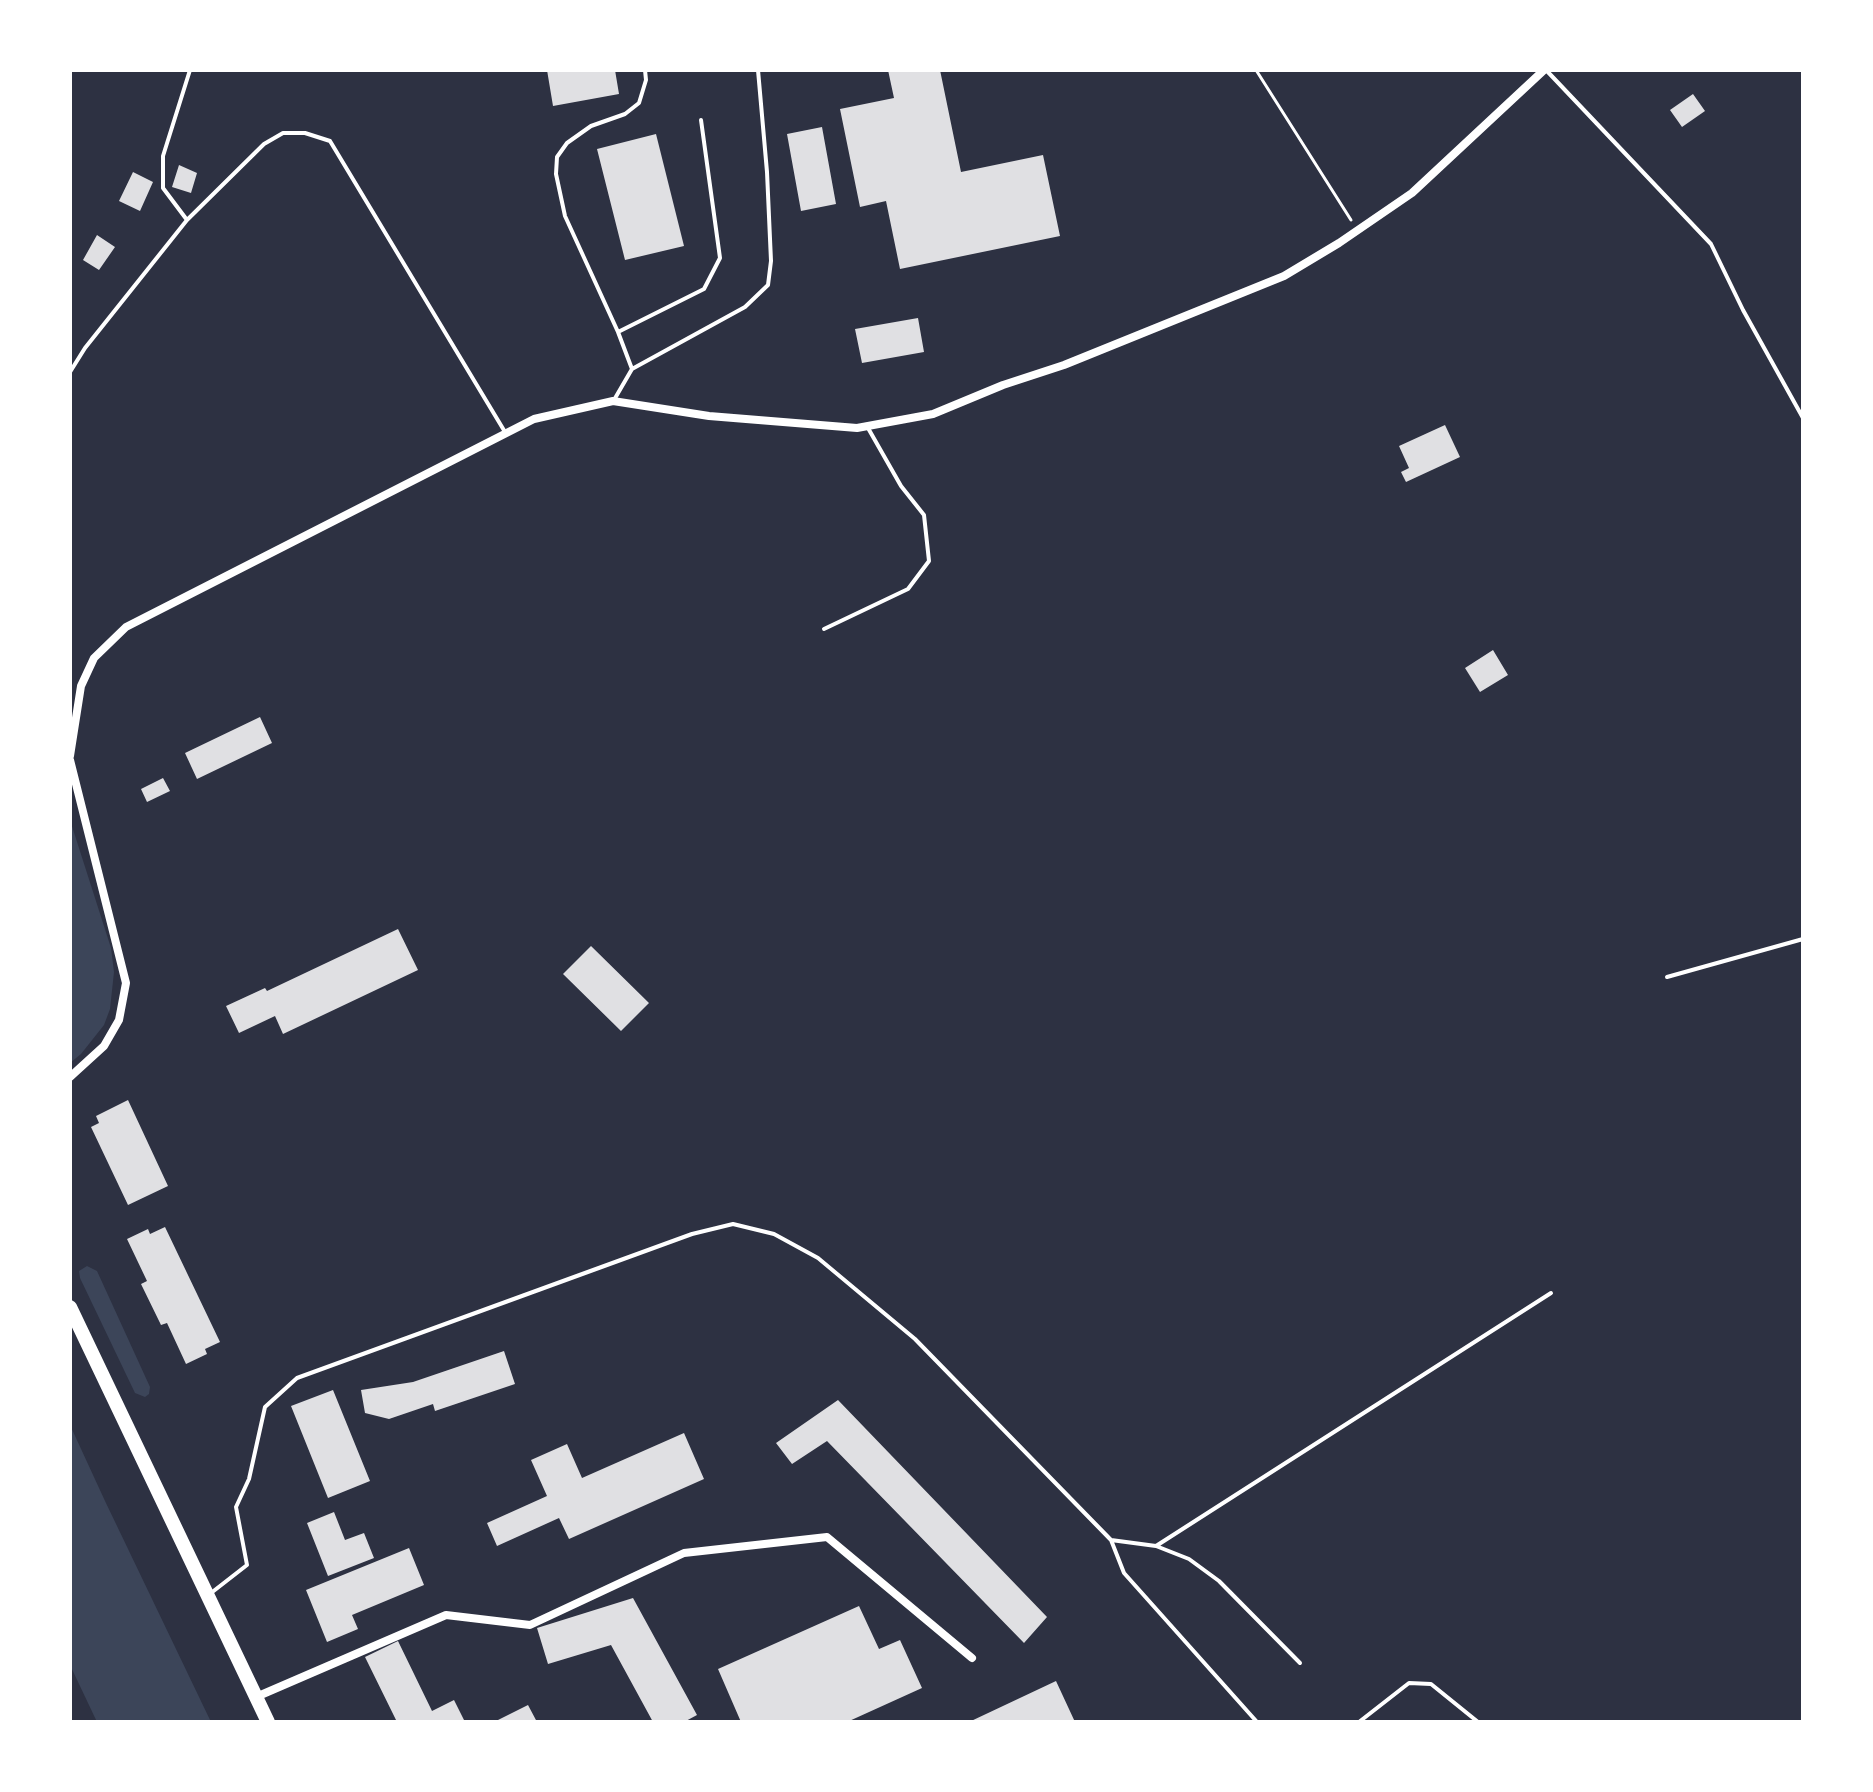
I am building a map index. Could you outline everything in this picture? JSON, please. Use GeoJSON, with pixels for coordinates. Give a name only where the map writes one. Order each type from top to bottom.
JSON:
{"type":"FeatureCollection","features":[{"type":"Feature","properties":{"kind":"main road"},"geometry":{"type":"LineString","coordinates":[[70,1307],[268,1722]]}},
{"type":"Feature","properties":{"kind":"street"},"geometry":{"type":"LineString","coordinates":[[70,1077],[104,1046],[119,1020],[126,983],[70,758],[81,686],[94,658],[126,627],[534,419],[613,401],[709,416],[857,428],[933,414],[1003,385],[1064,365],[1284,276],[1412,193],[1545,70]]}},
{"type":"Feature","properties":{"kind":"street"},"geometry":{"type":"LineString","coordinates":[[256,1697],[446,1615],[530,1625],[684,1553],[827,1537],[972,1658]]}},
{"type":"Feature","properties":{"kind":"lane"},"geometry":{"type":"LineString","coordinates":[[187,220],[163,188],[163,156],[190,70]]}},
{"type":"Feature","properties":{"kind":"lane"},"geometry":{"type":"LineString","coordinates":[[632,369],[565,216],[556,174],[557,157],[567,143],[591,126],[625,114],[639,103],[646,80],[645,70]]}},
{"type":"Feature","properties":{"kind":"lane"},"geometry":{"type":"LineString","coordinates":[[613,401],[632,369],[745,307],[768,285],[771,261],[767,172],[758,70]]}},
{"type":"Feature","properties":{"kind":"lane"},"geometry":{"type":"LineString","coordinates":[[1545,70],[1711,244],[1743,310],[1803,418]]}},
{"type":"Feature","properties":{"kind":"lane"},"geometry":{"type":"LineString","coordinates":[[618,332],[704,289],[720,258],[701,120]]}},
{"type":"Feature","properties":{"kind":"lane"},"geometry":{"type":"LineString","coordinates":[[70,372],[85,348],[187,220],[264,144],[283,133],[305,133],[330,141],[506,433]]}},
{"type":"Feature","properties":{"kind":"lane"},"geometry":{"type":"LineString","coordinates":[[824,629],[908,589],[929,561],[924,515],[901,486],[866,426]]}},
{"type":"Feature","properties":{"kind":"lane"},"geometry":{"type":"LineString","coordinates":[[70,682],[81,686]]}},
{"type":"Feature","properties":{"kind":"lane"},"geometry":{"type":"LineString","coordinates":[[1667,977],[1803,939]]}},
{"type":"Feature","properties":{"kind":"lane"},"geometry":{"type":"LineString","coordinates":[[207,1596],[247,1565],[236,1507],[249,1479],[265,1407],[297,1378],[692,1234],[733,1224],[774,1234],[818,1258],[915,1339],[1111,1540],[1124,1573],[1257,1722]]}},
{"type":"Feature","properties":{"kind":"lane"},"geometry":{"type":"LineString","coordinates":[[1156,1546],[1551,1293]]}},
{"type":"Feature","properties":{"kind":"lane"},"geometry":{"type":"LineString","coordinates":[[1111,1540],[1156,1546],[1189,1559],[1219,1581],[1300,1663]]}},
{"type":"Feature","properties":{"kind":"lane"},"geometry":{"type":"LineString","coordinates":[[1359,1722],[1409,1683],[1431,1684],[1478,1722]]}},
{"type":"Feature","properties":{"kind":"path"},"geometry":{"type":"LineString","coordinates":[[1256,70],[1357,230]]}},
{"type":"Feature","properties":{"kind":"shaded area"},"geometry":{"type":"Polygon","coordinates":[[[70,820],[111,948],[114,972],[110,1009],[104,1025],[70,1063],[70,820]]]}},
{"type":"Feature","properties":{"kind":"shaded area"},"geometry":{"type":"Polygon","coordinates":[[[87,1266],[97,1271],[150,1387],[145,1397],[135,1393],[80,1278],[79,1271],[87,1266]]]}},
{"type":"Feature","properties":{"kind":"shaded area"},"geometry":{"type":"Polygon","coordinates":[[[70,1425],[211,1722],[97,1722],[70,1665],[70,1425]]]}},
{"type":"Feature","properties":{"kind":"building"},"geometry":{"type":"Polygon","coordinates":[[[547,70],[615,70],[619,94],[553,106],[547,70]]]}},
{"type":"Feature","properties":{"kind":"building"},"geometry":{"type":"Polygon","coordinates":[[[888,70],[940,70],[961,172],[1043,155],[1060,236],[900,269],[886,201],[860,207],[840,109],[894,98],[888,70]]]}},
{"type":"Feature","properties":{"kind":"building"},"geometry":{"type":"Polygon","coordinates":[[[1693,94],[1705,111],[1682,127],[1670,110],[1693,94]]]}},
{"type":"Feature","properties":{"kind":"building"},"geometry":{"type":"Polygon","coordinates":[[[822,127],[836,204],[801,211],[787,134],[822,127]]]}},
{"type":"Feature","properties":{"kind":"building"},"geometry":{"type":"Polygon","coordinates":[[[656,134],[684,246],[625,260],[597,149],[656,134]]]}},
{"type":"Feature","properties":{"kind":"building"},"geometry":{"type":"Polygon","coordinates":[[[179,165],[197,173],[191,193],[172,187],[179,165]]]}},
{"type":"Feature","properties":{"kind":"building"},"geometry":{"type":"Polygon","coordinates":[[[133,172],[153,182],[140,211],[119,201],[133,172]]]}},
{"type":"Feature","properties":{"kind":"building"},"geometry":{"type":"Polygon","coordinates":[[[97,235],[115,247],[99,270],[83,260],[97,235]]]}},
{"type":"Feature","properties":{"kind":"building"},"geometry":{"type":"Polygon","coordinates":[[[918,318],[924,352],[862,363],[855,329],[918,318]]]}},
{"type":"Feature","properties":{"kind":"building"},"geometry":{"type":"Polygon","coordinates":[[[1445,425],[1460,457],[1406,482],[1401,472],[1409,468],[1399,446],[1445,425]]]}},
{"type":"Feature","properties":{"kind":"building"},"geometry":{"type":"Polygon","coordinates":[[[1493,650],[1508,675],[1480,692],[1465,668],[1493,650]]]}},
{"type":"Feature","properties":{"kind":"building"},"geometry":{"type":"Polygon","coordinates":[[[260,717],[272,743],[197,779],[185,753],[260,717]]]}},
{"type":"Feature","properties":{"kind":"building"},"geometry":{"type":"Polygon","coordinates":[[[163,778],[170,791],[147,802],[141,789],[163,778]]]}},
{"type":"Feature","properties":{"kind":"building"},"geometry":{"type":"Polygon","coordinates":[[[398,929],[418,970],[283,1034],[275,1016],[239,1033],[226,1006],[265,988],[267,991],[398,929]]]}},
{"type":"Feature","properties":{"kind":"building"},"geometry":{"type":"Polygon","coordinates":[[[591,946],[649,1003],[621,1031],[563,974],[591,946]]]}},
{"type":"Feature","properties":{"kind":"building"},"geometry":{"type":"Polygon","coordinates":[[[128,1100],[168,1186],[128,1205],[91,1127],[99,1123],[96,1116],[128,1100]]]}},
{"type":"Feature","properties":{"kind":"building"},"geometry":{"type":"Polygon","coordinates":[[[165,1227],[220,1342],[205,1349],[207,1354],[186,1364],[167,1323],[161,1325],[141,1284],[147,1281],[127,1239],[148,1229],[150,1234],[165,1227]]]}},
{"type":"Feature","properties":{"kind":"building"},"geometry":{"type":"Polygon","coordinates":[[[504,1351],[515,1384],[435,1411],[433,1404],[389,1419],[365,1413],[361,1390],[413,1382],[504,1351]]]}},
{"type":"Feature","properties":{"kind":"building"},"geometry":{"type":"Polygon","coordinates":[[[333,1390],[370,1481],[328,1498],[291,1406],[333,1390]]]}},
{"type":"Feature","properties":{"kind":"building"},"geometry":{"type":"Polygon","coordinates":[[[838,1400],[1047,1617],[1024,1643],[827,1441],[792,1464],[776,1443],[838,1400]]]}},
{"type":"Feature","properties":{"kind":"building"},"geometry":{"type":"Polygon","coordinates":[[[684,1433],[704,1479],[569,1539],[559,1518],[497,1546],[487,1523],[547,1496],[531,1460],[567,1444],[582,1478],[684,1433]]]}},
{"type":"Feature","properties":{"kind":"building"},"geometry":{"type":"Polygon","coordinates":[[[334,1512],[345,1540],[364,1533],[374,1558],[328,1576],[307,1523],[334,1512]]]}},
{"type":"Feature","properties":{"kind":"building"},"geometry":{"type":"Polygon","coordinates":[[[409,1548],[424,1585],[352,1615],[358,1629],[327,1642],[306,1590],[409,1548]]]}},
{"type":"Feature","properties":{"kind":"building"},"geometry":{"type":"Polygon","coordinates":[[[633,1598],[697,1715],[684,1722],[653,1722],[611,1645],[548,1664],[537,1628],[633,1598]]]}},
{"type":"Feature","properties":{"kind":"building"},"geometry":{"type":"Polygon","coordinates":[[[859,1606],[879,1649],[900,1640],[922,1688],[847,1722],[741,1722],[718,1669],[859,1606]]]}},
{"type":"Feature","properties":{"kind":"building"},"geometry":{"type":"Polygon","coordinates":[[[398,1641],[432,1711],[454,1700],[465,1722],[397,1722],[365,1657],[398,1641]]]}},
{"type":"Feature","properties":{"kind":"building"},"geometry":{"type":"Polygon","coordinates":[[[1056,1681],[1075,1722],[969,1722],[1056,1681]]]}},
{"type":"Feature","properties":{"kind":"building"},"geometry":{"type":"Polygon","coordinates":[[[528,1705],[537,1722],[494,1722],[528,1705]]]}}]}
